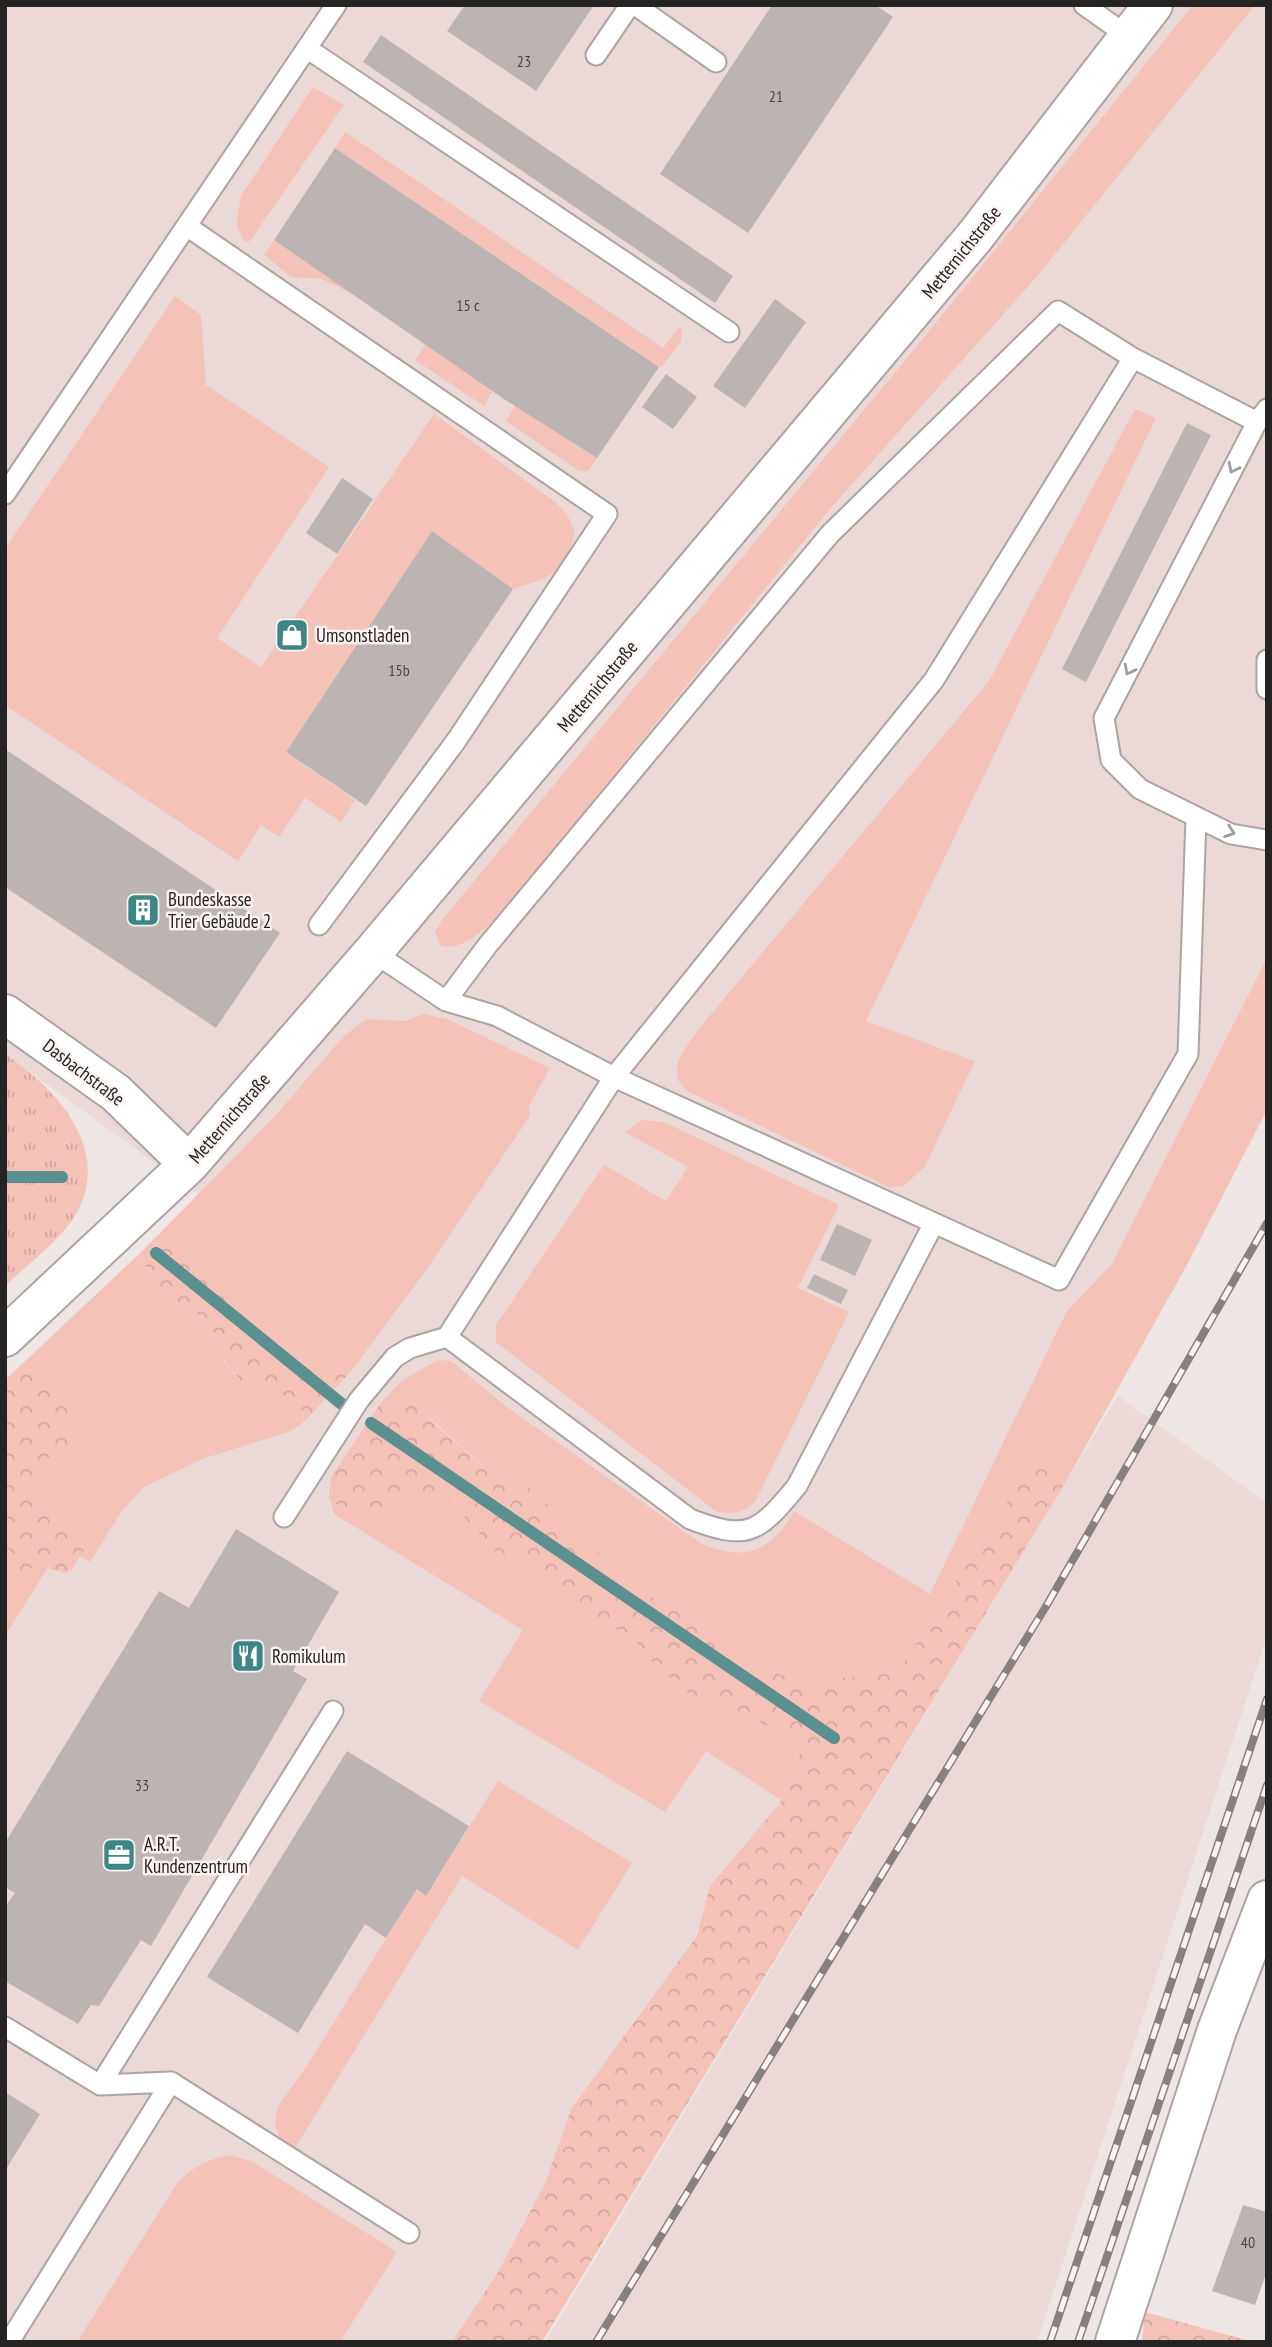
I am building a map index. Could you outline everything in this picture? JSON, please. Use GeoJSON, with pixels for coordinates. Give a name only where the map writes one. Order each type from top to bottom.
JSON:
{"type":"FeatureCollection","features":[{"type":"Feature","properties":{"kind":"street","name":"Metternichstraße"},"geometry":{"type":"LineString","coordinates":[[5,1336],[189,1164],[373,952],[976,235],[1153,5]]}},
{"type":"Feature","properties":{"kind":"street","name":"Dasbachstraße"},"geometry":{"type":"LineString","coordinates":[[5,1014],[116,1093],[189,1164]]}},
{"type":"Feature","properties":{"kind":"street"},"geometry":{"type":"LineString","coordinates":[[1115,2342],[1217,2030],[1267,1900]]}},
{"type":"Feature","properties":{"kind":"lane"},"geometry":{"type":"LineString","coordinates":[[5,494],[336,5]]}},
{"type":"Feature","properties":{"kind":"lane"},"geometry":{"type":"LineString","coordinates":[[596,55],[632,5],[716,62]]}},
{"type":"Feature","properties":{"kind":"lane"},"geometry":{"type":"LineString","coordinates":[[1084,5],[1129,37]]}},
{"type":"Feature","properties":{"kind":"lane"},"geometry":{"type":"LineString","coordinates":[[308,49],[729,332]]}},
{"type":"Feature","properties":{"kind":"lane"},"geometry":{"type":"LineString","coordinates":[[188,227],[607,514],[456,741],[319,925]]}},
{"type":"Feature","properties":{"kind":"lane"},"geometry":{"type":"LineString","coordinates":[[446,1001],[487,946],[830,534],[1058,311],[1133,358],[1262,415],[1104,718],[1111,760],[1140,789],[1231,834],[1267,840]]}},
{"type":"Feature","properties":{"kind":"lane"},"geometry":{"type":"LineString","coordinates":[[284,1517],[359,1400],[395,1357],[410,1348],[447,1338],[614,1077],[934,680],[1133,358]]}},
{"type":"Feature","properties":{"kind":"lane"},"geometry":{"type":"LineString","coordinates":[[1267,660],[1267,689]]}},
{"type":"Feature","properties":{"kind":"lane"},"geometry":{"type":"LineString","coordinates":[[373,952],[446,1001],[497,1016],[614,1077],[1059,1280],[1188,1054],[1196,817]]}},
{"type":"Feature","properties":{"kind":"lane"},"geometry":{"type":"LineString","coordinates":[[447,1338],[690,1519],[724,1533],[745,1532],[770,1519],[797,1486],[934,1223]]}},
{"type":"Feature","properties":{"kind":"lane"},"geometry":{"type":"LineString","coordinates":[[100,2085],[332,1711]]}},
{"type":"Feature","properties":{"kind":"lane"},"geometry":{"type":"LineString","coordinates":[[5,2027],[100,2085],[172,2082],[409,2234]]}},
{"type":"Feature","properties":{"kind":"lane"},"geometry":{"type":"LineString","coordinates":[[9,2342],[172,2082]]}},
{"type":"Feature","properties":{"kind":"shaded area"},"geometry":{"type":"Polygon","coordinates":[[[5,5],[1267,5],[1267,1082],[488,2342],[5,2342],[5,1400],[206,1200],[5,1054],[5,5]]]}},
{"type":"Feature","properties":{"kind":"shaded area"},"geometry":{"type":"Polygon","coordinates":[[[1118,1396],[1267,1503],[1267,1636],[1037,2342],[545,2342],[1118,1396]]]}},
{"type":"Feature","properties":{"kind":"green space"},"geometry":{"type":"Polygon","coordinates":[[[1193,5],[1255,5],[1040,273],[829,510],[503,910],[466,942],[441,946],[435,932],[442,920],[926,335],[1193,5]]]}},
{"type":"Feature","properties":{"kind":"green space"},"geometry":{"type":"Polygon","coordinates":[[[313,87],[344,105],[250,241],[245,242],[236,225],[241,196],[313,87]]]}},
{"type":"Feature","properties":{"kind":"green space"},"geometry":{"type":"Polygon","coordinates":[[[345,132],[663,348],[679,327],[682,331],[681,341],[661,368],[335,148],[345,132]]]}},
{"type":"Feature","properties":{"kind":"green space"},"geometry":{"type":"Polygon","coordinates":[[[274,240],[354,295],[322,279],[291,277],[264,255],[274,240]]]}},
{"type":"Feature","properties":{"kind":"green space"},"geometry":{"type":"Polygon","coordinates":[[[175,296],[201,315],[206,385],[329,467],[217,638],[261,667],[434,414],[555,502],[567,514],[575,533],[561,566],[547,577],[513,589],[432,531],[286,752],[355,800],[341,822],[305,798],[279,837],[261,825],[238,861],[5,705],[5,549],[175,296]]]}},
{"type":"Feature","properties":{"kind":"green space"},"geometry":{"type":"Polygon","coordinates":[[[426,344],[493,390],[484,406],[415,360],[426,344]]]}},
{"type":"Feature","properties":{"kind":"green space"},"geometry":{"type":"Polygon","coordinates":[[[515,405],[597,458],[588,471],[579,471],[506,421],[515,405]]]}},
{"type":"Feature","properties":{"kind":"green space"},"geometry":{"type":"Polygon","coordinates":[[[1135,409],[1156,418],[866,1021],[975,1061],[924,1168],[903,1186],[889,1187],[689,1092],[677,1077],[678,1061],[698,1030],[989,681],[1135,409]]]}},
{"type":"Feature","properties":{"kind":"green space"},"geometry":{"type":"Polygon","coordinates":[[[1267,958],[1267,1110],[1188,1263],[1064,1485],[1062,1472],[1032,1462],[898,1672],[798,1682],[746,1660],[709,1629],[624,1581],[607,1558],[564,1530],[548,1504],[525,1484],[499,1480],[431,1419],[394,1400],[380,1404],[401,1381],[438,1360],[451,1361],[507,1407],[702,1544],[731,1552],[756,1549],[776,1536],[794,1511],[930,1594],[1067,1311],[1112,1264],[1267,958]]]}},
{"type":"Feature","properties":{"kind":"green space"},"geometry":{"type":"Polygon","coordinates":[[[423,1014],[447,1019],[550,1068],[529,1106],[530,1116],[427,1269],[353,1369],[316,1368],[266,1331],[219,1285],[159,1234],[275,1116],[343,1037],[366,1019],[406,1021],[423,1014]]]}},
{"type":"Feature","properties":{"kind":"green space"},"geometry":{"type":"Polygon","coordinates":[[[5,1054],[45,1086],[62,1106],[76,1127],[85,1149],[88,1173],[84,1197],[71,1222],[5,1286],[5,1054]]]}},
{"type":"Feature","properties":{"kind":"green space"},"geometry":{"type":"Polygon","coordinates":[[[642,1120],[664,1122],[839,1205],[798,1288],[849,1312],[756,1500],[739,1512],[717,1512],[496,1342],[496,1325],[604,1165],[666,1201],[688,1167],[625,1132],[642,1120]]]}},
{"type":"Feature","properties":{"kind":"green space"},"geometry":{"type":"Polygon","coordinates":[[[159,1234],[237,1299],[266,1331],[316,1368],[353,1369],[305,1421],[298,1399],[246,1387],[223,1359],[215,1334],[193,1309],[170,1299],[138,1255],[159,1234]]]}},
{"type":"Feature","properties":{"kind":"green space"},"geometry":{"type":"Polygon","coordinates":[[[138,1255],[170,1299],[193,1309],[215,1334],[224,1362],[246,1387],[298,1399],[305,1421],[291,1431],[202,1459],[144,1487],[121,1512],[90,1562],[62,1545],[5,1636],[5,1380],[138,1255]]]}},
{"type":"Feature","properties":{"kind":"green space"},"geometry":{"type":"Polygon","coordinates":[[[35,1370],[66,1390],[77,1409],[73,1415],[69,1445],[53,1452],[28,1491],[35,1498],[45,1500],[53,1523],[65,1527],[69,1540],[79,1540],[84,1550],[72,1569],[65,1573],[50,1569],[42,1558],[25,1572],[10,1576],[5,1575],[5,1381],[35,1370]]]}},
{"type":"Feature","properties":{"kind":"green space"},"geometry":{"type":"Polygon","coordinates":[[[405,1400],[413,1405],[499,1480],[525,1484],[548,1504],[564,1530],[607,1558],[624,1581],[709,1629],[747,1660],[798,1682],[898,1672],[1032,1462],[1047,1461],[1062,1472],[1064,1485],[542,2342],[452,2342],[497,2274],[545,2184],[571,2109],[697,1936],[710,1886],[780,1803],[802,1748],[762,1723],[692,1696],[655,1666],[642,1648],[623,1631],[601,1626],[582,1615],[538,1570],[496,1552],[451,1503],[430,1494],[402,1496],[370,1513],[352,1514],[329,1500],[331,1477],[380,1404],[405,1400]]]}},
{"type":"Feature","properties":{"kind":"green space"},"geometry":{"type":"Polygon","coordinates":[[[430,1494],[451,1503],[496,1552],[538,1570],[582,1615],[601,1626],[623,1631],[642,1648],[655,1666],[728,1709],[762,1723],[802,1748],[781,1800],[706,1751],[665,1812],[479,1701],[523,1630],[334,1514],[331,1502],[362,1514],[402,1496],[430,1494]]]}},
{"type":"Feature","properties":{"kind":"green space"},"geometry":{"type":"Polygon","coordinates":[[[498,1781],[632,1863],[578,1950],[462,1876],[295,2148],[280,2138],[275,2127],[277,2108],[308,2064],[417,1889],[426,1896],[498,1781]]]}},
{"type":"Feature","properties":{"kind":"green space"},"geometry":{"type":"Polygon","coordinates":[[[229,2155],[251,2161],[397,2252],[340,2342],[77,2342],[178,2182],[201,2164],[229,2155]]]}},
{"type":"Feature","properties":{"kind":"green space"},"geometry":{"type":"Polygon","coordinates":[[[1145,2312],[1253,2342],[1142,2342],[1145,2312]]]}},
{"type":"Feature","properties":{"kind":"building"},"geometry":{"type":"Polygon","coordinates":[[[465,5],[594,5],[536,91],[447,31],[465,5]]]}},
{"type":"Feature","properties":{"kind":"building"},"geometry":{"type":"Polygon","coordinates":[[[772,5],[875,5],[893,17],[748,233],[660,174],[772,5]]]}},
{"type":"Feature","properties":{"kind":"building"},"geometry":{"type":"Polygon","coordinates":[[[381,35],[733,276],[715,303],[363,62],[381,35]]]}},
{"type":"Feature","properties":{"kind":"building"},"geometry":{"type":"Polygon","coordinates":[[[335,148],[659,367],[597,458],[504,399],[274,240],[335,148]]]}},
{"type":"Feature","properties":{"kind":"building"},"geometry":{"type":"Polygon","coordinates":[[[775,299],[806,322],[745,408],[713,386],[775,299]]]}},
{"type":"Feature","properties":{"kind":"building"},"geometry":{"type":"Polygon","coordinates":[[[666,374],[697,397],[673,429],[642,407],[666,374]]]}},
{"type":"Feature","properties":{"kind":"building"},"geometry":{"type":"Polygon","coordinates":[[[1187,423],[1211,435],[1086,682],[1062,669],[1187,423]]]}},
{"type":"Feature","properties":{"kind":"building"},"geometry":{"type":"Polygon","coordinates":[[[342,478],[373,499],[337,554],[306,533],[342,478]]]}},
{"type":"Feature","properties":{"kind":"building"},"geometry":{"type":"Polygon","coordinates":[[[432,531],[513,589],[366,806],[286,752],[432,531]]]}},
{"type":"Feature","properties":{"kind":"building","name":"Bundeskasse Trier Gebäude 2"},"geometry":{"type":"Polygon","coordinates":[[[5,749],[280,933],[216,1028],[5,887],[5,749]]]}},
{"type":"Feature","properties":{"kind":"building"},"geometry":{"type":"Polygon","coordinates":[[[837,1224],[872,1240],[855,1276],[820,1260],[837,1224]]]}},
{"type":"Feature","properties":{"kind":"building"},"geometry":{"type":"Polygon","coordinates":[[[814,1274],[848,1290],[841,1304],[807,1288],[814,1274]]]}},
{"type":"Feature","properties":{"kind":"building"},"geometry":{"type":"Polygon","coordinates":[[[236,1529],[339,1592],[293,1671],[307,1679],[151,1946],[141,1940],[99,2006],[91,2005],[78,2024],[5,1981],[5,1907],[15,1893],[5,1887],[5,1843],[159,1591],[189,1608],[236,1529]]]}},
{"type":"Feature","properties":{"kind":"building"},"geometry":{"type":"Polygon","coordinates":[[[347,1751],[469,1826],[426,1896],[417,1889],[386,1938],[365,1924],[298,2033],[207,1977],[347,1751]]]}},
{"type":"Feature","properties":{"kind":"building"},"geometry":{"type":"Polygon","coordinates":[[[5,2092],[40,2114],[5,2171],[5,2092]]]}},
{"type":"Feature","properties":{"kind":"building"},"geometry":{"type":"Polygon","coordinates":[[[1243,2205],[1267,2212],[1267,2271],[1255,2305],[1212,2291],[1243,2205]]]}},
{"type":"Feature","properties":{"kind":"waterway"},"geometry":{"type":"LineString","coordinates":[[5,1177],[62,1177]]}},
{"type":"Feature","properties":{"kind":"waterway"},"geometry":{"type":"LineString","coordinates":[[156,1253],[343,1405]]}},
{"type":"Feature","properties":{"kind":"waterway"},"geometry":{"type":"LineString","coordinates":[[371,1423],[834,1738]]}},
{"type":"Feature","properties":{"kind":"railway"},"geometry":{"type":"LineString","coordinates":[[596,2342],[1048,1603],[1267,1223]]}},
{"type":"Feature","properties":{"kind":"railway"},"geometry":{"type":"LineString","coordinates":[[1050,2342],[1267,1699]]}},
{"type":"Feature","properties":{"kind":"railway"},"geometry":{"type":"LineString","coordinates":[[1078,2342],[1267,1785]]}},
{"type":"Feature","properties":{"kind":"place","name":"Umsonstladen"},"geometry":{"type":"Point","coordinates":[292,635]}},
{"type":"Feature","properties":{"kind":"place","name":"Bundeskasse Trier Gebäude 2"},"geometry":{"type":"Point","coordinates":[143,910]}},
{"type":"Feature","properties":{"kind":"place","name":"Romikulum"},"geometry":{"type":"Point","coordinates":[248,1656]}},
{"type":"Feature","properties":{"kind":"place","name":"A.R.T. Kundenzentrum"},"geometry":{"type":"Point","coordinates":[119,1855]}}]}
